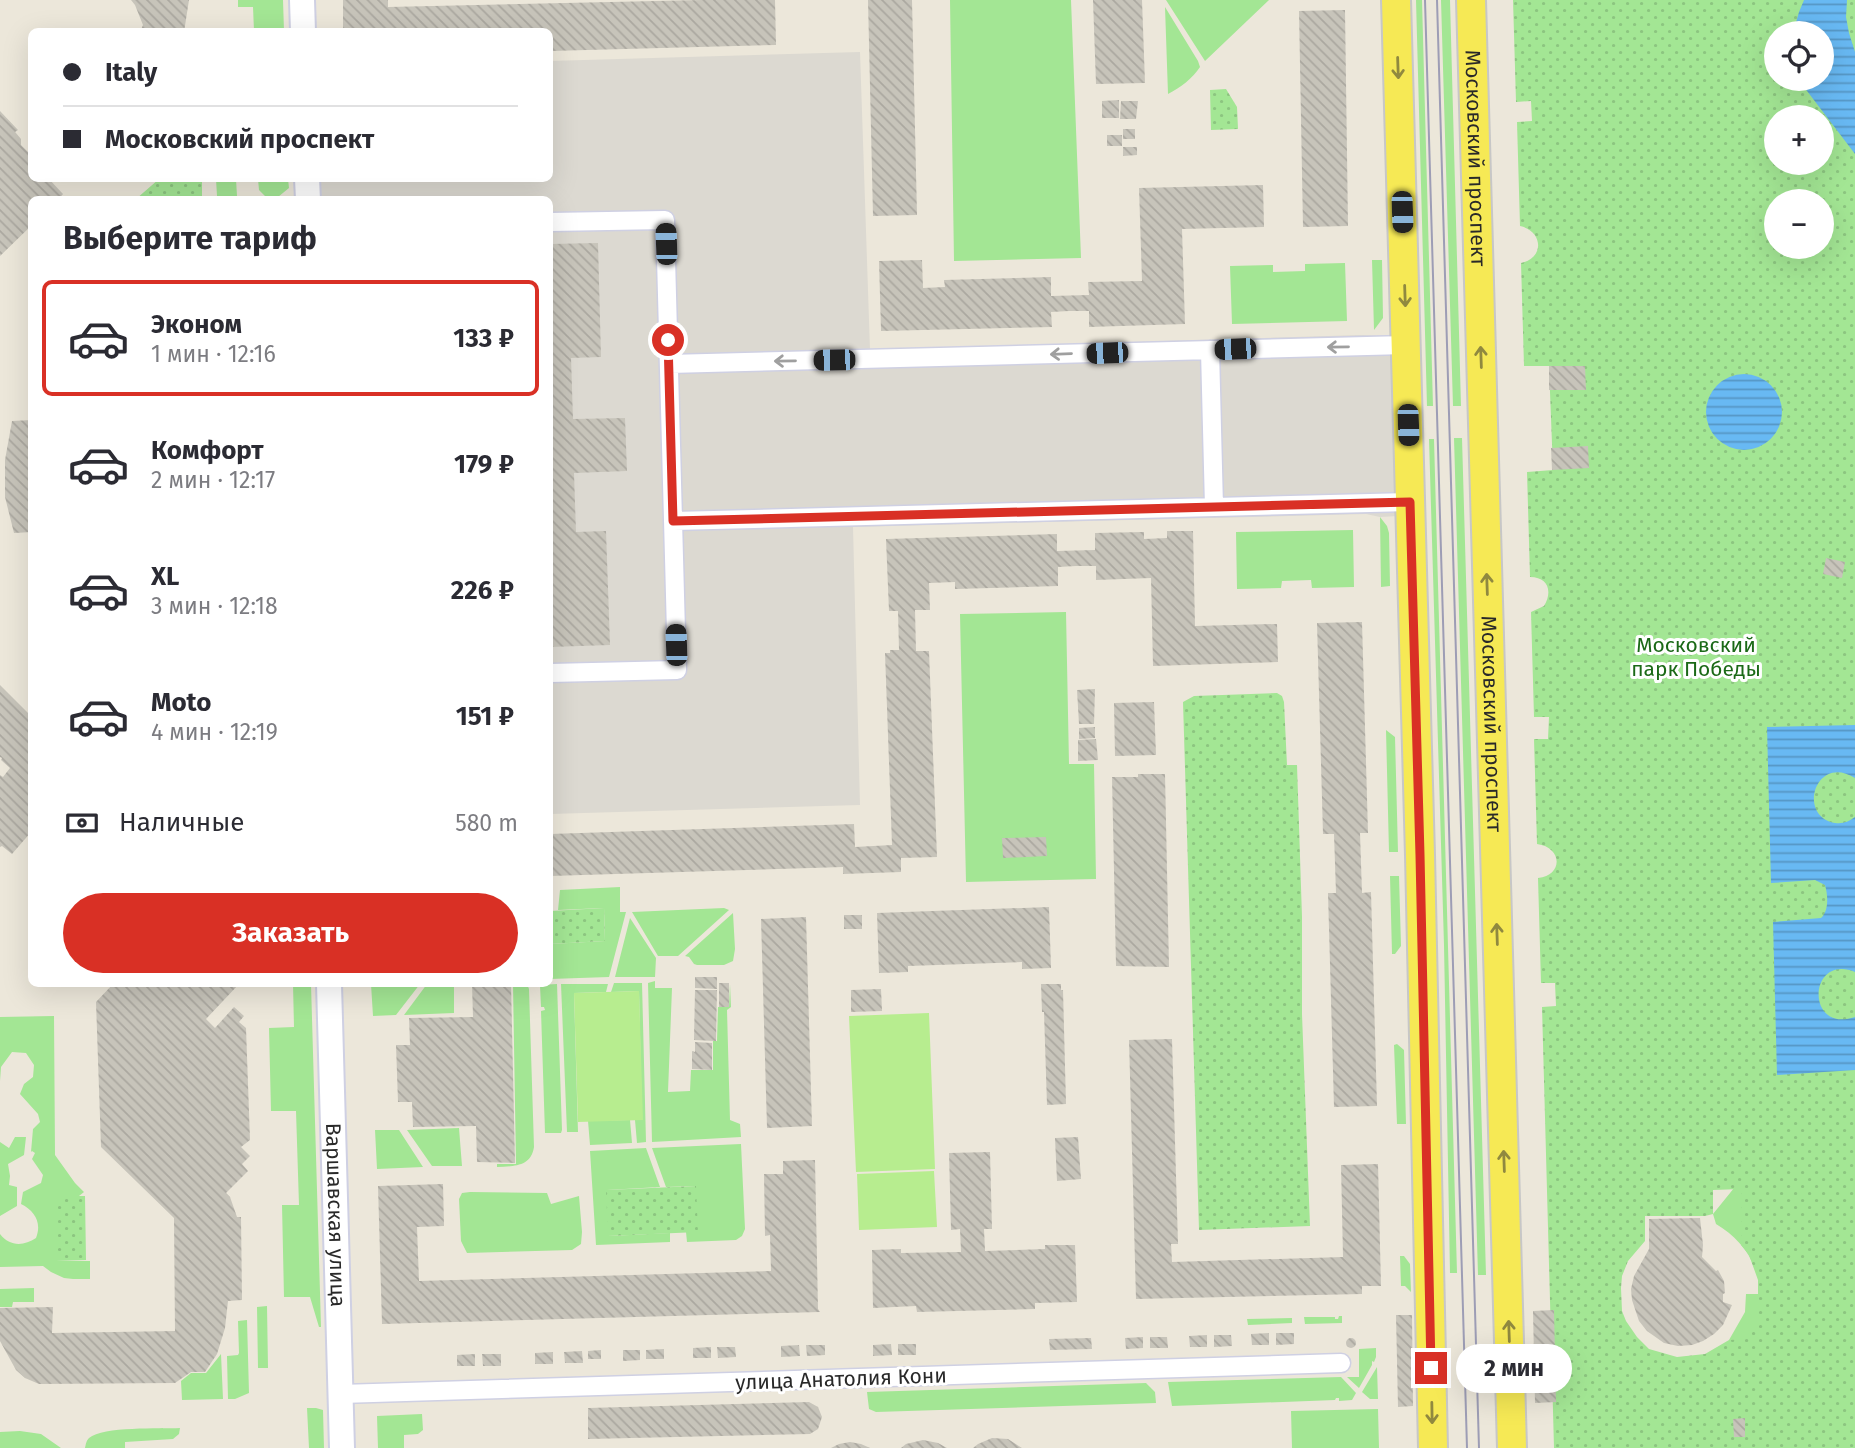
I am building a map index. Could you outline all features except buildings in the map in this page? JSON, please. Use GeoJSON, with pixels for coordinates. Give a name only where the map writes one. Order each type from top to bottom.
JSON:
{"type":"FeatureCollection","features":[{"type":"Feature","properties":{"kind":"main road"},"geometry":{"type":"LineString","coordinates":[[1396,0],[1420,855],[1433,1448]]}},
{"type":"Feature","properties":{"kind":"main road","name":"Московский проспект"},"geometry":{"type":"LineString","coordinates":[[1471,0],[1513,1448]]}},
{"type":"Feature","properties":{"kind":"street"},"geometry":{"type":"LineString","coordinates":[[302,0],[303,28]]}},
{"type":"Feature","properties":{"kind":"street"},"geometry":{"type":"LineString","coordinates":[[553,222],[665,219],[677,670],[553,673]]}},
{"type":"Feature","properties":{"kind":"street"},"geometry":{"type":"LineString","coordinates":[[669,364],[1406,345]]}},
{"type":"Feature","properties":{"kind":"street"},"geometry":{"type":"LineString","coordinates":[[1210,350],[1214,507]]}},
{"type":"Feature","properties":{"kind":"street"},"geometry":{"type":"LineString","coordinates":[[673,521],[1410,502]]}},
{"type":"Feature","properties":{"kind":"street","name":"Варшавская улица"},"geometry":{"type":"LineString","coordinates":[[329,987],[342,1448]]}},
{"type":"Feature","properties":{"kind":"street","name":"улица Анатолия Кони"},"geometry":{"type":"LineString","coordinates":[[341,1394],[1341,1363]]}},
{"type":"Feature","properties":{"kind":"green space"},"geometry":{"type":"Polygon","coordinates":[[[238,0],[283,0],[284,28],[254,28],[253,7],[238,7],[238,0]]]}},
{"type":"Feature","properties":{"kind":"green space"},"geometry":{"type":"Polygon","coordinates":[[[950,0],[1071,0],[1081,258],[954,261],[950,0]]]}},
{"type":"Feature","properties":{"kind":"green space"},"geometry":{"type":"Polygon","coordinates":[[[1166,0],[1269,0],[1205,61],[1166,0]]]}},
{"type":"Feature","properties":{"kind":"green space"},"geometry":{"type":"Polygon","coordinates":[[[1416,0],[1422,0],[1433,406],[1427,406],[1416,0]]]}},
{"type":"Feature","properties":{"kind":"green space"},"geometry":{"type":"Polygon","coordinates":[[[1441,0],[1450,0],[1461,406],[1453,406],[1441,0]]]}},
{"type":"Feature","properties":{"kind":"green space","name":"Московский парк Победы"},"geometry":{"type":"Polygon","coordinates":[[[1513,0],[1855,0],[1855,1448],[1554,1448],[1542,1007],[1556,1006],[1555,983],[1541,983],[1538,878],[1552,872],[1557,861],[1551,850],[1537,844],[1534,739],[1548,739],[1549,717],[1534,717],[1531,612],[1544,606],[1548,590],[1541,579],[1530,577],[1527,472],[1553,470],[1549,366],[1524,366],[1521,263],[1534,256],[1538,244],[1533,233],[1520,226],[1517,122],[1532,121],[1531,101],[1516,102],[1513,0]],[[1741,1189],[1713,1190],[1713,1214],[1645,1216],[1645,1241],[1628,1261],[1621,1288],[1622,1311],[1626,1321],[1649,1349],[1677,1357],[1705,1354],[1729,1340],[1748,1339],[1750,1331],[1758,1323],[1758,1280],[1749,1255],[1741,1245],[1741,1189]]]}},
{"type":"Feature","properties":{"kind":"green space"},"geometry":{"type":"Polygon","coordinates":[[[1165,7],[1200,67],[1186,82],[1168,94],[1165,7]]]}},
{"type":"Feature","properties":{"kind":"green space"},"geometry":{"type":"Polygon","coordinates":[[[1226,89],[1237,107],[1238,129],[1211,130],[1210,90],[1226,89]]]}},
{"type":"Feature","properties":{"kind":"green space"},"geometry":{"type":"Polygon","coordinates":[[[156,182],[202,182],[202,196],[139,196],[156,182]]]}},
{"type":"Feature","properties":{"kind":"green space"},"geometry":{"type":"Polygon","coordinates":[[[216,182],[236,182],[237,196],[217,196],[216,182]]]}},
{"type":"Feature","properties":{"kind":"green space"},"geometry":{"type":"Polygon","coordinates":[[[258,182],[288,182],[289,188],[279,196],[265,196],[259,190],[258,182]]]}},
{"type":"Feature","properties":{"kind":"green space"},"geometry":{"type":"Polygon","coordinates":[[[1372,260],[1382,260],[1383,318],[1374,330],[1372,260]]]}},
{"type":"Feature","properties":{"kind":"green space"},"geometry":{"type":"Polygon","coordinates":[[[1345,263],[1347,321],[1232,324],[1230,266],[1273,265],[1273,272],[1305,271],[1305,264],[1345,263]]]}},
{"type":"Feature","properties":{"kind":"green space"},"geometry":{"type":"Polygon","coordinates":[[[1454,438],[1462,438],[1486,1275],[1478,1275],[1454,438]]]}},
{"type":"Feature","properties":{"kind":"green space"},"geometry":{"type":"Polygon","coordinates":[[[1429,439],[1434,439],[1457,1273],[1450,1273],[1444,945],[1429,439]]]}},
{"type":"Feature","properties":{"kind":"green space"},"geometry":{"type":"Polygon","coordinates":[[[1380,517],[1389,533],[1390,586],[1381,587],[1380,517]]]}},
{"type":"Feature","properties":{"kind":"green space"},"geometry":{"type":"Polygon","coordinates":[[[1353,530],[1354,587],[1312,588],[1311,580],[1282,581],[1281,588],[1237,589],[1236,532],[1353,530]]]}},
{"type":"Feature","properties":{"kind":"green space"},"geometry":{"type":"Polygon","coordinates":[[[1066,612],[1069,764],[1094,764],[1096,879],[966,882],[960,614],[1066,612]]]}},
{"type":"Feature","properties":{"kind":"green space"},"geometry":{"type":"Polygon","coordinates":[[[1277,693],[1282,696],[1284,702],[1287,765],[1297,765],[1310,1226],[1199,1230],[1183,702],[1194,696],[1277,693]]]}},
{"type":"Feature","properties":{"kind":"green space"},"geometry":{"type":"Polygon","coordinates":[[[1386,730],[1395,737],[1398,852],[1389,852],[1386,730]]]}},
{"type":"Feature","properties":{"kind":"green space"},"geometry":{"type":"Polygon","coordinates":[[[1390,876],[1399,876],[1401,946],[1395,954],[1392,954],[1390,876]]]}},
{"type":"Feature","properties":{"kind":"green space"},"geometry":{"type":"Polygon","coordinates":[[[620,887],[620,912],[626,912],[609,977],[553,979],[553,944],[605,941],[604,908],[558,910],[560,890],[620,887]]]}},
{"type":"Feature","properties":{"kind":"green space"},"geometry":{"type":"Polygon","coordinates":[[[604,908],[605,941],[553,944],[553,911],[604,908]]]}},
{"type":"Feature","properties":{"kind":"green space"},"geometry":{"type":"Polygon","coordinates":[[[724,908],[729,910],[678,956],[658,956],[632,912],[724,908]]]}},
{"type":"Feature","properties":{"kind":"green space"},"geometry":{"type":"Polygon","coordinates":[[[733,913],[733,961],[724,965],[697,965],[685,956],[733,913]]]}},
{"type":"Feature","properties":{"kind":"green space"},"geometry":{"type":"Polygon","coordinates":[[[630,918],[656,958],[655,977],[615,977],[630,918]]]}},
{"type":"Feature","properties":{"kind":"green space"},"geometry":{"type":"Polygon","coordinates":[[[655,981],[655,988],[672,988],[668,1092],[690,1091],[691,1070],[713,1070],[713,1041],[717,1041],[718,1007],[729,1007],[730,984],[731,1007],[727,1010],[730,1120],[740,1124],[741,1137],[652,1142],[648,983],[655,981]]]}},
{"type":"Feature","properties":{"kind":"green space"},"geometry":{"type":"Polygon","coordinates":[[[614,983],[642,983],[646,1142],[637,1143],[635,1120],[642,1120],[639,991],[611,992],[614,983]]]}},
{"type":"Feature","properties":{"kind":"green space"},"geometry":{"type":"Polygon","coordinates":[[[553,984],[557,984],[562,1130],[561,1133],[545,1133],[541,1011],[545,1010],[541,1007],[540,987],[553,987],[553,984]]]}},
{"type":"Feature","properties":{"kind":"green space"},"geometry":{"type":"Polygon","coordinates":[[[561,984],[608,984],[606,992],[574,993],[578,1132],[567,1132],[561,984]]]}},
{"type":"Feature","properties":{"kind":"green space"},"geometry":{"type":"Polygon","coordinates":[[[293,987],[311,987],[321,1327],[310,1297],[284,1297],[282,1205],[299,1205],[296,1111],[271,1111],[269,1028],[294,1027],[293,987]]]}},
{"type":"Feature","properties":{"kind":"green space"},"geometry":{"type":"Polygon","coordinates":[[[371,987],[418,987],[396,1015],[373,1016],[371,987]]]}},
{"type":"Feature","properties":{"kind":"green space"},"geometry":{"type":"Polygon","coordinates":[[[425,987],[454,987],[454,1013],[404,1015],[425,987]]]}},
{"type":"Feature","properties":{"kind":"green space"},"geometry":{"type":"Polygon","coordinates":[[[513,987],[528,987],[534,1147],[525,1162],[515,1166],[497,1167],[497,1164],[516,1164],[513,987]]]}},
{"type":"Feature","properties":{"kind":"green space"},"geometry":{"type":"Polygon","coordinates":[[[639,991],[643,1120],[578,1122],[574,993],[639,991]]]}},
{"type":"Feature","properties":{"kind":"green space"},"geometry":{"type":"Polygon","coordinates":[[[929,1013],[935,1169],[856,1172],[849,1016],[929,1013]]]}},
{"type":"Feature","properties":{"kind":"green space"},"geometry":{"type":"Polygon","coordinates":[[[54,1016],[55,1155],[84,1192],[79,1196],[56,1197],[57,1261],[90,1261],[90,1279],[64,1278],[43,1266],[0,1267],[0,1234],[17,1244],[36,1238],[38,1222],[30,1210],[21,1204],[23,1192],[41,1183],[43,1175],[32,1159],[35,1153],[31,1152],[33,1129],[40,1122],[38,1114],[20,1094],[24,1084],[33,1077],[34,1065],[26,1053],[12,1052],[1,1067],[0,1081],[0,1017],[54,1016]]]}},
{"type":"Feature","properties":{"kind":"green space"},"geometry":{"type":"Polygon","coordinates":[[[1397,1044],[1404,1050],[1406,1124],[1397,1124],[1394,1045],[1397,1044]]]}},
{"type":"Feature","properties":{"kind":"green space"},"geometry":{"type":"Polygon","coordinates":[[[630,1120],[632,1143],[590,1145],[588,1121],[630,1120]]]}},
{"type":"Feature","properties":{"kind":"green space"},"geometry":{"type":"Polygon","coordinates":[[[459,1128],[462,1166],[432,1166],[407,1130],[459,1128]]]}},
{"type":"Feature","properties":{"kind":"green space"},"geometry":{"type":"Polygon","coordinates":[[[375,1130],[399,1130],[423,1167],[377,1169],[375,1130]]]}},
{"type":"Feature","properties":{"kind":"green space"},"geometry":{"type":"Polygon","coordinates":[[[15,1137],[26,1137],[24,1155],[8,1164],[9,1185],[17,1187],[17,1206],[0,1216],[0,1142],[9,1148],[15,1137]]]}},
{"type":"Feature","properties":{"kind":"green space"},"geometry":{"type":"Polygon","coordinates":[[[741,1144],[745,1229],[742,1236],[736,1240],[687,1242],[686,1232],[697,1232],[695,1186],[666,1187],[652,1148],[741,1144]]]}},
{"type":"Feature","properties":{"kind":"green space"},"geometry":{"type":"Polygon","coordinates":[[[646,1148],[660,1187],[607,1190],[609,1236],[670,1233],[670,1242],[596,1245],[590,1151],[646,1148]]]}},
{"type":"Feature","properties":{"kind":"green space"},"geometry":{"type":"Polygon","coordinates":[[[934,1171],[937,1227],[859,1230],[857,1174],[934,1171]]]}},
{"type":"Feature","properties":{"kind":"green space"},"geometry":{"type":"Polygon","coordinates":[[[1747,1172],[1755,1269],[1744,1249],[1716,1224],[1713,1214],[1747,1172]]]}},
{"type":"Feature","properties":{"kind":"green space"},"geometry":{"type":"Polygon","coordinates":[[[696,1186],[698,1232],[608,1236],[606,1190],[696,1186]]]}},
{"type":"Feature","properties":{"kind":"green space"},"geometry":{"type":"Polygon","coordinates":[[[462,1193],[547,1193],[551,1204],[579,1196],[581,1244],[572,1250],[467,1253],[461,1241],[459,1199],[462,1193]]]}},
{"type":"Feature","properties":{"kind":"green space"},"geometry":{"type":"Polygon","coordinates":[[[55,1196],[85,1196],[86,1260],[56,1261],[55,1196]]]}},
{"type":"Feature","properties":{"kind":"green space"},"geometry":{"type":"Polygon","coordinates":[[[1400,1256],[1404,1256],[1410,1264],[1411,1292],[1401,1286],[1400,1256]]]}},
{"type":"Feature","properties":{"kind":"green space"},"geometry":{"type":"Polygon","coordinates":[[[34,1288],[34,1302],[13,1302],[12,1307],[0,1307],[0,1289],[34,1288]]]}},
{"type":"Feature","properties":{"kind":"green space"},"geometry":{"type":"Polygon","coordinates":[[[1758,1290],[1761,1353],[1729,1340],[1745,1312],[1746,1294],[1758,1294],[1758,1290]]]}},
{"type":"Feature","properties":{"kind":"green space"},"geometry":{"type":"Polygon","coordinates":[[[267,1306],[268,1368],[258,1368],[257,1307],[267,1306]]]}},
{"type":"Feature","properties":{"kind":"green space"},"geometry":{"type":"Polygon","coordinates":[[[1342,1316],[1342,1323],[1305,1324],[1304,1317],[1338,1319],[1342,1316]]]}},
{"type":"Feature","properties":{"kind":"green space"},"geometry":{"type":"Polygon","coordinates":[[[1292,1318],[1292,1323],[1248,1325],[1247,1319],[1292,1318]]]}},
{"type":"Feature","properties":{"kind":"green space"},"geometry":{"type":"Polygon","coordinates":[[[247,1320],[249,1393],[228,1399],[227,1356],[238,1355],[238,1321],[247,1320]]]}},
{"type":"Feature","properties":{"kind":"green space"},"geometry":{"type":"Polygon","coordinates":[[[1376,1348],[1374,1362],[1372,1361],[1359,1388],[1347,1377],[1359,1377],[1359,1349],[1376,1348]]]}},
{"type":"Feature","properties":{"kind":"green space"},"geometry":{"type":"Polygon","coordinates":[[[221,1354],[223,1399],[182,1400],[181,1381],[191,1373],[206,1373],[221,1354]]]}},
{"type":"Feature","properties":{"kind":"green space"},"geometry":{"type":"Polygon","coordinates":[[[1377,1367],[1378,1399],[1370,1399],[1362,1392],[1377,1367]]]}},
{"type":"Feature","properties":{"kind":"green space"},"geometry":{"type":"Polygon","coordinates":[[[1341,1377],[1356,1393],[1352,1400],[1339,1401],[1339,1398],[1336,1398],[1172,1406],[1168,1382],[1341,1377]]]}},
{"type":"Feature","properties":{"kind":"green space"},"geometry":{"type":"Polygon","coordinates":[[[1146,1383],[1155,1392],[1156,1403],[876,1412],[869,1409],[867,1392],[1146,1383]]]}},
{"type":"Feature","properties":{"kind":"green space"},"geometry":{"type":"Polygon","coordinates":[[[307,1408],[323,1410],[324,1448],[309,1448],[307,1408]]]}},
{"type":"Feature","properties":{"kind":"green space"},"geometry":{"type":"Polygon","coordinates":[[[1378,1409],[1379,1448],[1292,1448],[1291,1411],[1378,1409]]]}},
{"type":"Feature","properties":{"kind":"green space"},"geometry":{"type":"Polygon","coordinates":[[[422,1414],[423,1430],[418,1434],[404,1435],[404,1448],[378,1448],[377,1416],[422,1414]]]}},
{"type":"Feature","properties":{"kind":"green space"},"geometry":{"type":"Polygon","coordinates":[[[180,1428],[179,1434],[173,1439],[125,1442],[125,1448],[85,1448],[89,1438],[96,1434],[132,1429],[180,1428]]]}},
{"type":"Feature","properties":{"kind":"green space"},"geometry":{"type":"Polygon","coordinates":[[[0,1432],[41,1434],[61,1448],[0,1448],[0,1432]]]}},
{"type":"Feature","properties":{"kind":"shaded area"},"geometry":{"type":"Polygon","coordinates":[[[860,52],[870,350],[1391,336],[1398,516],[1380,517],[1366,514],[853,527],[860,805],[553,814],[553,196],[316,196],[315,182],[553,182],[553,61],[860,52]]]}},
{"type":"Feature","properties":{"kind":"water"},"geometry":{"type":"Polygon","coordinates":[[[1804,0],[1847,0],[1846,17],[1855,52],[1855,154],[1834,126],[1834,105],[1818,105],[1807,91],[1834,91],[1834,21],[1796,21],[1804,0]]]}},
{"type":"Feature","properties":{"kind":"water"},"geometry":{"type":"Polygon","coordinates":[[[1737,374],[1751,374],[1765,380],[1776,391],[1782,412],[1779,427],[1771,439],[1751,450],[1737,450],[1723,444],[1712,433],[1706,419],[1706,405],[1712,391],[1723,380],[1737,374]]]}},
{"type":"Feature","properties":{"kind":"water"},"geometry":{"type":"Polygon","coordinates":[[[1855,725],[1855,778],[1841,772],[1830,773],[1821,779],[1814,799],[1816,810],[1823,818],[1841,823],[1855,817],[1855,972],[1839,969],[1828,973],[1821,982],[1819,994],[1821,1005],[1827,1014],[1839,1019],[1855,1017],[1855,1070],[1777,1075],[1773,922],[1821,918],[1827,907],[1827,898],[1825,885],[1815,880],[1771,883],[1767,727],[1855,725]]]}},
{"type":"Feature","properties":{"kind":"tram line"},"geometry":{"type":"LineString","coordinates":[[1425,0],[1467,1448]]}},
{"type":"Feature","properties":{"kind":"tram line"},"geometry":{"type":"LineString","coordinates":[[1437,0],[1479,1448]]}},
{"type":"Feature","properties":{"kind":"route"},"geometry":{"type":"LineString","coordinates":[[668,340],[673,521],[1410,502],[1431,1368]]}}]}
